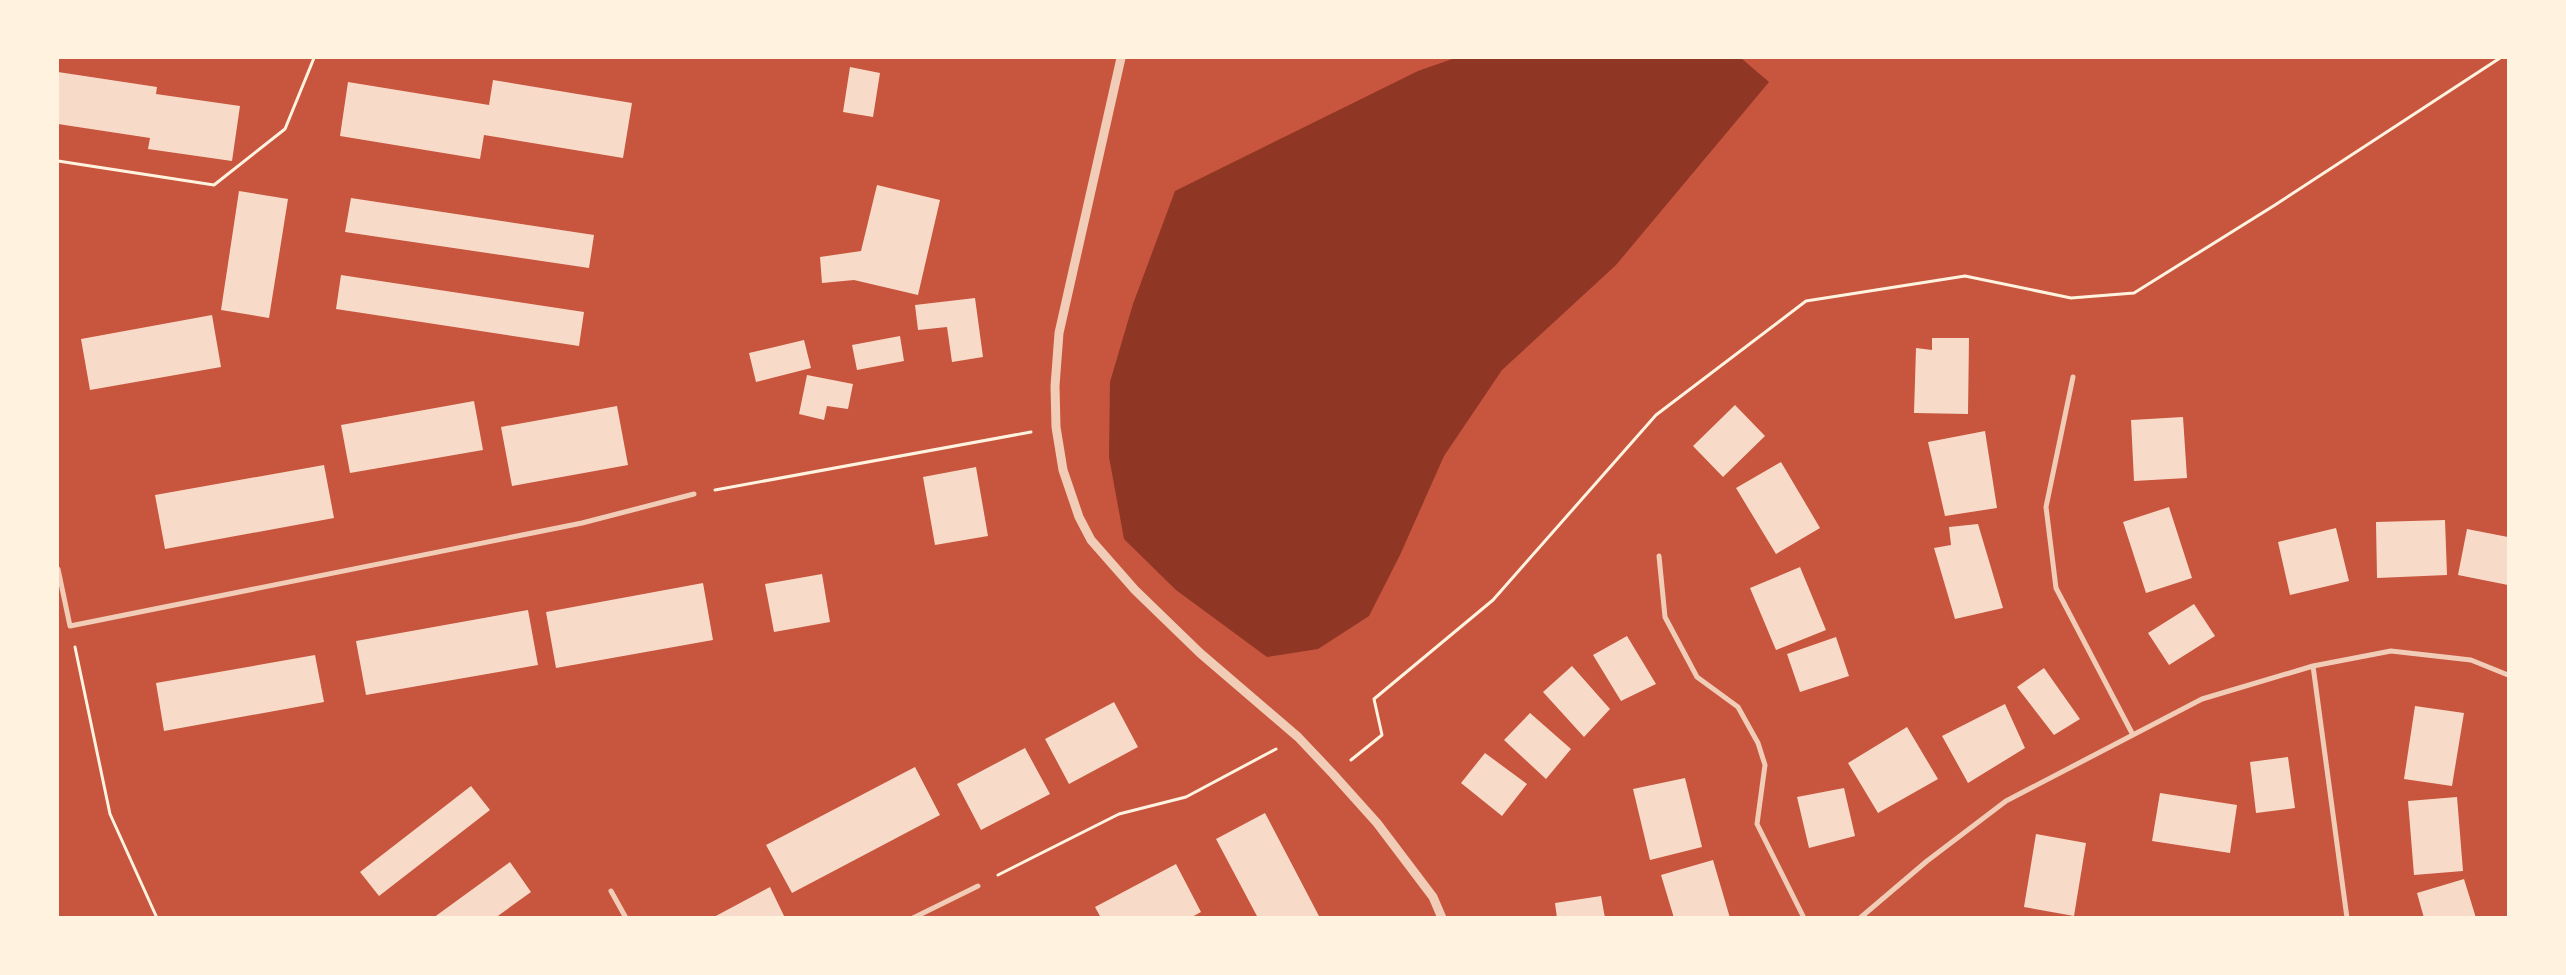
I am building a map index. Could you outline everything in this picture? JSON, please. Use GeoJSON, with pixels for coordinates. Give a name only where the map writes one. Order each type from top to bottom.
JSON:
{"type":"FeatureCollection","features":[{"type":"Feature","properties":{"kind":"street"},"geometry":{"type":"LineString","coordinates":[[1120,58],[1059,333],[1054,386],[1056,427],[1063,470],[1078,517],[1091,540],[1134,590],[1200,653],[1298,738],[1333,774],[1377,824],[1433,897],[1442,918]]}},
{"type":"Feature","properties":{"kind":"street"},"geometry":{"type":"LineString","coordinates":[[2073,377],[2046,507],[2056,588],[2133,735]]}},
{"type":"Feature","properties":{"kind":"street"},"geometry":{"type":"LineString","coordinates":[[58,569],[70,626],[582,523],[694,494]]}},
{"type":"Feature","properties":{"kind":"street"},"geometry":{"type":"LineString","coordinates":[[1659,556],[1665,617],[1697,677],[1738,707],[1758,743],[1765,766],[1757,824],[1804,918]]}},
{"type":"Feature","properties":{"kind":"street"},"geometry":{"type":"LineString","coordinates":[[1860,918],[1927,861],[2006,801],[2202,699],[2313,666],[2391,651],[2471,660],[2508,675]]}},
{"type":"Feature","properties":{"kind":"street"},"geometry":{"type":"LineString","coordinates":[[2313,666],[2347,918]]}},
{"type":"Feature","properties":{"kind":"street"},"geometry":{"type":"LineString","coordinates":[[913,918],[978,886]]}},
{"type":"Feature","properties":{"kind":"street"},"geometry":{"type":"LineString","coordinates":[[611,891],[626,918]]}},
{"type":"Feature","properties":{"kind":"path"},"geometry":{"type":"LineString","coordinates":[[58,161],[214,185],[285,129],[314,58]]}},
{"type":"Feature","properties":{"kind":"path"},"geometry":{"type":"LineString","coordinates":[[1333,774],[1382,735],[1374,699],[1493,600],[1656,415],[1806,301],[1965,276],[2071,298],[2134,293],[2500,58]]}},
{"type":"Feature","properties":{"kind":"path"},"geometry":{"type":"LineString","coordinates":[[694,494],[1056,427]]}},
{"type":"Feature","properties":{"kind":"path"},"geometry":{"type":"LineString","coordinates":[[70,626],[110,814],[157,918]]}},
{"type":"Feature","properties":{"kind":"path"},"geometry":{"type":"LineString","coordinates":[[978,886],[1119,814],[1186,797],[1298,738]]}},
{"type":"Feature","properties":{"kind":"shaded area"},"geometry":{"type":"Polygon","coordinates":[[[1455,58],[1741,58],[1769,82],[1616,265],[1502,370],[1444,456],[1400,555],[1369,616],[1318,649],[1267,657],[1176,590],[1124,539],[1109,457],[1110,382],[1133,304],[1175,191],[1418,71],[1455,58]]]}},
{"type":"Feature","properties":{"kind":"building"},"geometry":{"type":"Polygon","coordinates":[[[850,67],[880,73],[873,117],[843,112],[850,67]]]}},
{"type":"Feature","properties":{"kind":"building"},"geometry":{"type":"Polygon","coordinates":[[[58,72],[157,87],[156,94],[240,106],[232,161],[148,149],[150,138],[58,124],[58,72]]]}},
{"type":"Feature","properties":{"kind":"building"},"geometry":{"type":"Polygon","coordinates":[[[493,80],[632,103],[623,158],[484,135],[480,159],[340,136],[348,82],[489,105],[493,80]]]}},
{"type":"Feature","properties":{"kind":"building"},"geometry":{"type":"Polygon","coordinates":[[[877,185],[940,200],[918,295],[854,280],[822,283],[820,257],[861,251],[877,185]]]}},
{"type":"Feature","properties":{"kind":"building"},"geometry":{"type":"Polygon","coordinates":[[[239,191],[288,199],[269,318],[221,310],[239,191]]]}},
{"type":"Feature","properties":{"kind":"building"},"geometry":{"type":"Polygon","coordinates":[[[351,198],[594,235],[589,268],[345,232],[351,198]]]}},
{"type":"Feature","properties":{"kind":"building"},"geometry":{"type":"Polygon","coordinates":[[[341,275],[584,312],[579,346],[336,309],[341,275]]]}},
{"type":"Feature","properties":{"kind":"building"},"geometry":{"type":"Polygon","coordinates":[[[975,298],[983,357],[952,362],[947,327],[918,330],[915,305],[975,298]]]}},
{"type":"Feature","properties":{"kind":"building"},"geometry":{"type":"Polygon","coordinates":[[[212,315],[221,367],[90,390],[81,339],[212,315]]]}},
{"type":"Feature","properties":{"kind":"building"},"geometry":{"type":"Polygon","coordinates":[[[900,336],[904,361],[857,370],[852,345],[900,336]]]}},
{"type":"Feature","properties":{"kind":"building"},"geometry":{"type":"Polygon","coordinates":[[[1932,338],[1969,338],[1968,414],[1914,413],[1916,348],[1932,350],[1932,338]]]}},
{"type":"Feature","properties":{"kind":"building"},"geometry":{"type":"Polygon","coordinates":[[[804,340],[811,368],[756,382],[749,353],[804,340]]]}},
{"type":"Feature","properties":{"kind":"building"},"geometry":{"type":"Polygon","coordinates":[[[807,375],[853,384],[848,409],[827,406],[824,420],[799,414],[807,375]]]}},
{"type":"Feature","properties":{"kind":"building"},"geometry":{"type":"Polygon","coordinates":[[[474,401],[483,450],[350,473],[341,425],[474,401]]]}},
{"type":"Feature","properties":{"kind":"building"},"geometry":{"type":"Polygon","coordinates":[[[1735,405],[1765,436],[1723,477],[1693,446],[1735,405]]]}},
{"type":"Feature","properties":{"kind":"building"},"geometry":{"type":"Polygon","coordinates":[[[617,406],[628,465],[512,486],[501,427],[617,406]]]}},
{"type":"Feature","properties":{"kind":"building"},"geometry":{"type":"Polygon","coordinates":[[[2183,417],[2187,478],[2134,481],[2131,420],[2183,417]]]}},
{"type":"Feature","properties":{"kind":"building"},"geometry":{"type":"Polygon","coordinates":[[[1985,431],[1997,508],[1945,516],[1928,442],[1985,431]]]}},
{"type":"Feature","properties":{"kind":"building"},"geometry":{"type":"Polygon","coordinates":[[[1781,462],[1820,528],[1776,554],[1736,488],[1781,462]]]}},
{"type":"Feature","properties":{"kind":"building"},"geometry":{"type":"Polygon","coordinates":[[[324,465],[334,518],[165,549],[155,495],[324,465]]]}},
{"type":"Feature","properties":{"kind":"building"},"geometry":{"type":"Polygon","coordinates":[[[976,467],[988,536],[935,545],[923,477],[976,467]]]}},
{"type":"Feature","properties":{"kind":"building"},"geometry":{"type":"Polygon","coordinates":[[[2169,507],[2192,578],[2146,593],[2123,522],[2169,507]]]}},
{"type":"Feature","properties":{"kind":"building"},"geometry":{"type":"Polygon","coordinates":[[[2445,520],[2447,575],[2377,578],[2376,522],[2445,520]]]}},
{"type":"Feature","properties":{"kind":"building"},"geometry":{"type":"Polygon","coordinates":[[[1978,524],[2003,608],[1955,619],[1934,548],[1951,545],[1949,527],[1978,524]]]}},
{"type":"Feature","properties":{"kind":"building"},"geometry":{"type":"Polygon","coordinates":[[[2336,528],[2349,581],[2290,595],[2278,542],[2336,528]]]}},
{"type":"Feature","properties":{"kind":"building"},"geometry":{"type":"Polygon","coordinates":[[[2467,529],[2508,537],[2508,585],[2458,575],[2467,529]]]}},
{"type":"Feature","properties":{"kind":"building"},"geometry":{"type":"Polygon","coordinates":[[[1800,567],[1826,630],[1776,650],[1750,588],[1800,567]]]}},
{"type":"Feature","properties":{"kind":"building"},"geometry":{"type":"Polygon","coordinates":[[[822,574],[830,622],[774,632],[765,584],[822,574]]]}},
{"type":"Feature","properties":{"kind":"building"},"geometry":{"type":"Polygon","coordinates":[[[703,583],[713,640],[556,668],[546,612],[703,583]]]}},
{"type":"Feature","properties":{"kind":"building"},"geometry":{"type":"Polygon","coordinates":[[[2194,604],[2215,636],[2169,665],[2148,633],[2194,604]]]}},
{"type":"Feature","properties":{"kind":"building"},"geometry":{"type":"Polygon","coordinates":[[[528,610],[538,665],[366,695],[356,641],[528,610]]]}},
{"type":"Feature","properties":{"kind":"building"},"geometry":{"type":"Polygon","coordinates":[[[1627,636],[1656,684],[1621,701],[1593,655],[1627,636]]]}},
{"type":"Feature","properties":{"kind":"building"},"geometry":{"type":"Polygon","coordinates":[[[1836,637],[1849,676],[1800,692],[1787,654],[1836,637]]]}},
{"type":"Feature","properties":{"kind":"building"},"geometry":{"type":"Polygon","coordinates":[[[315,655],[324,702],[164,731],[156,683],[315,655]]]}},
{"type":"Feature","properties":{"kind":"building"},"geometry":{"type":"Polygon","coordinates":[[[1572,666],[1610,709],[1584,737],[1543,692],[1572,666]]]}},
{"type":"Feature","properties":{"kind":"building"},"geometry":{"type":"Polygon","coordinates":[[[2044,668],[2080,719],[2054,735],[2017,687],[2044,668]]]}},
{"type":"Feature","properties":{"kind":"building"},"geometry":{"type":"Polygon","coordinates":[[[1114,702],[1138,747],[1069,784],[1045,739],[1114,702]]]}},
{"type":"Feature","properties":{"kind":"building"},"geometry":{"type":"Polygon","coordinates":[[[2005,704],[2025,748],[1968,783],[1942,736],[2005,704]]]}},
{"type":"Feature","properties":{"kind":"building"},"geometry":{"type":"Polygon","coordinates":[[[2415,706],[2464,713],[2452,786],[2404,779],[2415,706]]]}},
{"type":"Feature","properties":{"kind":"building"},"geometry":{"type":"Polygon","coordinates":[[[1530,713],[1571,749],[1546,779],[1504,740],[1530,713]]]}},
{"type":"Feature","properties":{"kind":"building"},"geometry":{"type":"Polygon","coordinates":[[[1907,727],[1938,779],[1878,813],[1848,763],[1907,727]]]}},
{"type":"Feature","properties":{"kind":"building"},"geometry":{"type":"Polygon","coordinates":[[[1025,748],[1050,794],[981,830],[957,784],[1025,748]]]}},
{"type":"Feature","properties":{"kind":"building"},"geometry":{"type":"Polygon","coordinates":[[[1485,753],[1527,784],[1502,816],[1461,783],[1485,753]]]}},
{"type":"Feature","properties":{"kind":"building"},"geometry":{"type":"Polygon","coordinates":[[[2288,757],[2295,808],[2256,813],[2250,762],[2288,757]]]}},
{"type":"Feature","properties":{"kind":"building"},"geometry":{"type":"Polygon","coordinates":[[[915,767],[940,815],[792,893],[766,845],[915,767]]]}},
{"type":"Feature","properties":{"kind":"building"},"geometry":{"type":"Polygon","coordinates":[[[1685,778],[1702,847],[1650,860],[1633,789],[1685,778]]]}},
{"type":"Feature","properties":{"kind":"building"},"geometry":{"type":"Polygon","coordinates":[[[471,786],[490,810],[379,896],[360,872],[471,786]]]}},
{"type":"Feature","properties":{"kind":"building"},"geometry":{"type":"Polygon","coordinates":[[[1844,788],[1855,836],[1809,848],[1797,797],[1844,788]]]}},
{"type":"Feature","properties":{"kind":"building"},"geometry":{"type":"Polygon","coordinates":[[[2160,793],[2237,805],[2230,853],[2152,841],[2160,793]]]}},
{"type":"Feature","properties":{"kind":"building"},"geometry":{"type":"Polygon","coordinates":[[[2457,797],[2463,871],[2414,875],[2408,801],[2457,797]]]}},
{"type":"Feature","properties":{"kind":"building"},"geometry":{"type":"Polygon","coordinates":[[[1265,813],[1320,918],[1258,918],[1216,839],[1265,813]]]}},
{"type":"Feature","properties":{"kind":"building"},"geometry":{"type":"Polygon","coordinates":[[[2036,834],[2086,843],[2074,916],[2024,907],[2036,834]]]}},
{"type":"Feature","properties":{"kind":"building"},"geometry":{"type":"Polygon","coordinates":[[[1713,860],[1730,918],[1674,918],[1661,875],[1713,860]]]}},
{"type":"Feature","properties":{"kind":"building"},"geometry":{"type":"Polygon","coordinates":[[[510,862],[531,892],[495,918],[433,918],[510,862]]]}},
{"type":"Feature","properties":{"kind":"building"},"geometry":{"type":"Polygon","coordinates":[[[1176,864],[1201,912],[1190,918],[1101,918],[1095,907],[1176,864]]]}},
{"type":"Feature","properties":{"kind":"building"},"geometry":{"type":"Polygon","coordinates":[[[2464,879],[2476,918],[2424,918],[2417,893],[2464,879]]]}},
{"type":"Feature","properties":{"kind":"building"},"geometry":{"type":"Polygon","coordinates":[[[770,887],[785,918],[712,918],[770,887]]]}},
{"type":"Feature","properties":{"kind":"building"},"geometry":{"type":"Polygon","coordinates":[[[1601,896],[1605,918],[1557,918],[1555,903],[1601,896]]]}}]}
